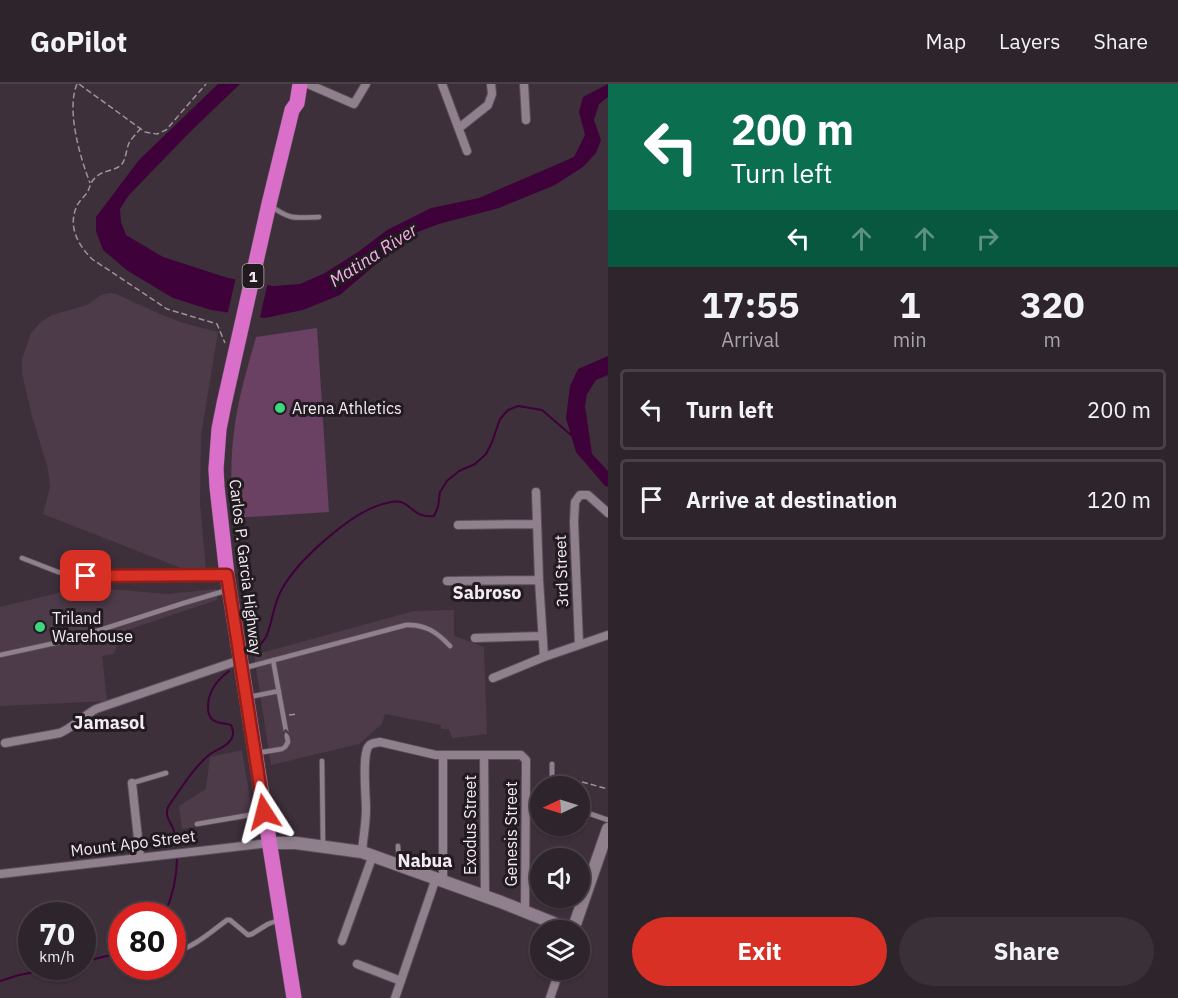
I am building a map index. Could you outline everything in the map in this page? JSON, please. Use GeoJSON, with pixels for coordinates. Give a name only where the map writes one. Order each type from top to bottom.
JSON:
{"type":"FeatureCollection","features":[{"type":"Feature","properties":{"kind":"highway","name":"Carlos P. Garcia Highway"},"geometry":{"type":"LineString","coordinates":[[292,84],[290,102],[292,110]]}},
{"type":"Feature","properties":{"kind":"highway","name":"Carlos P. Garcia Highway"},"geometry":{"type":"LineString","coordinates":[[294,998],[228,583],[216,469],[219,429],[237,344],[300,84]]}},
{"type":"Feature","properties":{"kind":"street"},"geometry":{"type":"LineString","coordinates":[[308,84],[354,104],[366,84]]}},
{"type":"Feature","properties":{"kind":"street"},"geometry":{"type":"LineString","coordinates":[[442,84],[467,151]]}},
{"type":"Feature","properties":{"kind":"street"},"geometry":{"type":"LineString","coordinates":[[459,128],[488,105],[492,94],[491,84]]}},
{"type":"Feature","properties":{"kind":"street"},"geometry":{"type":"LineString","coordinates":[[524,84],[526,120]]}},
{"type":"Feature","properties":{"kind":"street"},"geometry":{"type":"LineString","coordinates":[[536,492],[544,657]]}},
{"type":"Feature","properties":{"kind":"street","name":"3rd Street"},"geometry":{"type":"LineString","coordinates":[[579,644],[575,502],[582,494],[588,495],[608,513]]}},
{"type":"Feature","properties":{"kind":"street"},"geometry":{"type":"LineString","coordinates":[[458,525],[537,524]]}},
{"type":"Feature","properties":{"kind":"street"},"geometry":{"type":"LineString","coordinates":[[447,581],[539,580]]}},
{"type":"Feature","properties":{"kind":"street"},"geometry":{"type":"LineString","coordinates":[[493,678],[544,657],[608,635]]}},
{"type":"Feature","properties":{"kind":"street"},"geometry":{"type":"LineString","coordinates":[[475,638],[542,636]]}},
{"type":"Feature","properties":{"kind":"street"},"geometry":{"type":"LineString","coordinates":[[5,743],[60,733],[68,730],[96,709],[241,664]]}},
{"type":"Feature","properties":{"kind":"street"},"geometry":{"type":"LineString","coordinates":[[342,941],[367,854],[365,761],[369,745],[380,742],[443,755],[484,755]]}},
{"type":"Feature","properties":{"kind":"street","name":"Genesis Street"},"geometry":{"type":"LineString","coordinates":[[484,755],[518,754],[524,757],[526,765],[525,912]]}},
{"type":"Feature","properties":{"kind":"street"},"geometry":{"type":"LineString","coordinates":[[395,998],[440,880],[443,755]]}},
{"type":"Feature","properties":{"kind":"street","name":"Exodus Street"},"geometry":{"type":"LineString","coordinates":[[484,755],[485,896]]}},
{"type":"Feature","properties":{"kind":"street"},"geometry":{"type":"LineString","coordinates":[[132,783],[140,857]]}},
{"type":"Feature","properties":{"kind":"street"},"geometry":{"type":"LineString","coordinates":[[576,920],[608,829]]}},
{"type":"Feature","properties":{"kind":"street"},"geometry":{"type":"LineString","coordinates":[[269,843],[323,846],[367,854],[546,920]]}},
{"type":"Feature","properties":{"kind":"street","name":"Mount Apo Street"},"geometry":{"type":"LineString","coordinates":[[0,874],[269,843]]}},
{"type":"Feature","properties":{"kind":"street"},"geometry":{"type":"LineString","coordinates":[[357,964],[401,981]]}},
{"type":"Feature","properties":{"kind":"street"},"geometry":{"type":"LineString","coordinates":[[550,998],[556,980]]}},
{"type":"Feature","properties":{"kind":"lane"},"geometry":{"type":"LineString","coordinates":[[268,209],[291,218],[318,218]]}},
{"type":"Feature","properties":{"kind":"lane"},"geometry":{"type":"LineString","coordinates":[[22,558],[58,572],[86,576],[228,583]]}},
{"type":"Feature","properties":{"kind":"lane"},"geometry":{"type":"LineString","coordinates":[[0,655],[69,640],[183,603],[228,583]]}},
{"type":"Feature","properties":{"kind":"lane"},"geometry":{"type":"LineString","coordinates":[[241,664],[273,660],[406,625],[423,626],[433,631],[450,646]]}},
{"type":"Feature","properties":{"kind":"lane"},"geometry":{"type":"LineString","coordinates":[[255,753],[282,749],[286,745],[287,739],[273,660]]}},
{"type":"Feature","properties":{"kind":"lane"},"geometry":{"type":"LineString","coordinates":[[246,698],[279,691]]}},
{"type":"Feature","properties":{"kind":"lane"},"geometry":{"type":"LineString","coordinates":[[322,761],[323,846]]}},
{"type":"Feature","properties":{"kind":"lane"},"geometry":{"type":"LineString","coordinates":[[552,764],[552,776]]}},
{"type":"Feature","properties":{"kind":"lane"},"geometry":{"type":"LineString","coordinates":[[132,783],[166,773]]}},
{"type":"Feature","properties":{"kind":"lane"},"geometry":{"type":"LineString","coordinates":[[196,824],[264,812]]}},
{"type":"Feature","properties":{"kind":"lane"},"geometry":{"type":"LineString","coordinates":[[590,814],[608,820]]}},
{"type":"Feature","properties":{"kind":"lane"},"geometry":{"type":"LineString","coordinates":[[398,846],[399,865]]}},
{"type":"Feature","properties":{"kind":"lane"},"geometry":{"type":"LineString","coordinates":[[186,948],[227,920],[248,935],[267,924],[281,920]]}},
{"type":"Feature","properties":{"kind":"path"},"geometry":{"type":"LineString","coordinates":[[90,184],[81,157],[75,125],[73,99],[78,84],[150,134],[157,134],[166,130],[206,84]]}},
{"type":"Feature","properties":{"kind":"path"},"geometry":{"type":"LineString","coordinates":[[141,128],[132,138],[120,166],[99,175],[80,200],[73,219],[77,240],[92,259],[167,309],[213,322],[217,324],[226,344],[237,344]]}},
{"type":"Feature","properties":{"kind":"path"},"geometry":{"type":"LineString","coordinates":[[283,716],[297,714]]}},
{"type":"Feature","properties":{"kind":"path"},"geometry":{"type":"LineString","coordinates":[[590,784],[608,789]]}},
{"type":"Feature","properties":{"kind":"shaded area"},"geometry":{"type":"Polygon","coordinates":[[[109,293],[183,323],[218,332],[201,435],[200,503],[206,571],[186,570],[43,514],[50,487],[48,469],[32,416],[22,373],[22,359],[31,333],[41,322],[52,315],[87,305],[101,295],[109,293]]]}},
{"type":"Feature","properties":{"kind":"shaded area","name":"Arena Athletics"},"geometry":{"type":"Polygon","coordinates":[[[317,328],[329,512],[233,518],[231,471],[233,436],[241,391],[256,337],[317,328]]]}},
{"type":"Feature","properties":{"kind":"shaded area"},"geometry":{"type":"Polygon","coordinates":[[[83,587],[168,594],[216,589],[217,600],[121,632],[114,654],[102,656],[107,701],[0,706],[0,607],[83,587]]]}},
{"type":"Feature","properties":{"kind":"shaded area"},"geometry":{"type":"Polygon","coordinates":[[[454,610],[454,636],[484,647],[487,734],[452,738],[449,729],[441,729],[441,725],[385,714],[382,724],[359,744],[271,765],[254,655],[414,611],[454,610]]]}},
{"type":"Feature","properties":{"kind":"shaded area"},"geometry":{"type":"Polygon","coordinates":[[[242,750],[253,818],[182,829],[179,806],[206,789],[210,757],[242,750]]]}},
{"type":"Feature","properties":{"kind":"water","name":"Matina River"},"geometry":{"type":"Polygon","coordinates":[[[218,84],[240,84],[129,195],[120,209],[121,222],[126,235],[163,257],[228,278],[273,286],[300,284],[325,273],[387,230],[431,208],[479,198],[574,157],[585,135],[579,112],[583,97],[608,84],[608,97],[599,104],[594,120],[601,140],[596,153],[583,167],[555,185],[499,208],[415,233],[340,295],[303,310],[265,318],[211,310],[173,298],[128,271],[103,250],[96,231],[96,217],[139,160],[218,84]]]}},
{"type":"Feature","properties":{"kind":"water"},"geometry":{"type":"Polygon","coordinates":[[[608,356],[608,375],[596,380],[587,394],[585,406],[592,454],[608,471],[608,487],[576,452],[566,418],[570,386],[578,369],[608,356]]]}},
{"type":"Feature","properties":{"kind":"pier"},"geometry":{"type":"Polygon","coordinates":[[[236,277],[268,282],[259,321],[227,316],[236,277]]]}},
{"type":"Feature","properties":{"kind":"waterway"},"geometry":{"type":"LineString","coordinates":[[254,651],[266,637],[282,589],[301,564],[328,537],[359,515],[387,503],[401,502],[419,514],[434,516],[440,492],[447,481],[459,471],[475,464],[486,454],[500,419],[508,410],[518,406],[542,410],[571,435]]}},
{"type":"Feature","properties":{"kind":"waterway"},"geometry":{"type":"LineString","coordinates":[[176,845],[174,830],[167,815],[168,807],[198,766],[209,755],[227,744],[233,736],[231,725],[213,720],[208,709],[208,702],[214,687],[229,671]]}},
{"type":"Feature","properties":{"kind":"waterway"},"geometry":{"type":"LineString","coordinates":[[170,902],[174,887],[177,857]]}},
{"type":"Feature","properties":{"kind":"waterway"},"geometry":{"type":"LineString","coordinates":[[96,959],[108,956]]}},
{"type":"Feature","properties":{"kind":"waterway"},"geometry":{"type":"LineString","coordinates":[[0,981],[18,975]]}},
{"type":"Feature","properties":{"kind":"place","name":"Arena Athletics"},"geometry":{"type":"Point","coordinates":[280,408]}},
{"type":"Feature","properties":{"kind":"place","name":"Triland Warehouse"},"geometry":{"type":"Point","coordinates":[40,627]}},
{"type":"Feature","properties":{"kind":"district","name":"Sabroso"},"geometry":{"type":"Point","coordinates":[487,592]}},
{"type":"Feature","properties":{"kind":"district","name":"Jamasol"},"geometry":{"type":"Point","coordinates":[109,722]}},
{"type":"Feature","properties":{"kind":"district","name":"Nabua"},"geometry":{"type":"Point","coordinates":[425,860]}},
{"type":"Feature","properties":{"kind":"route"},"geometry":{"type":"LineString","coordinates":[[86,576],[227,575],[264,812]]}}]}
